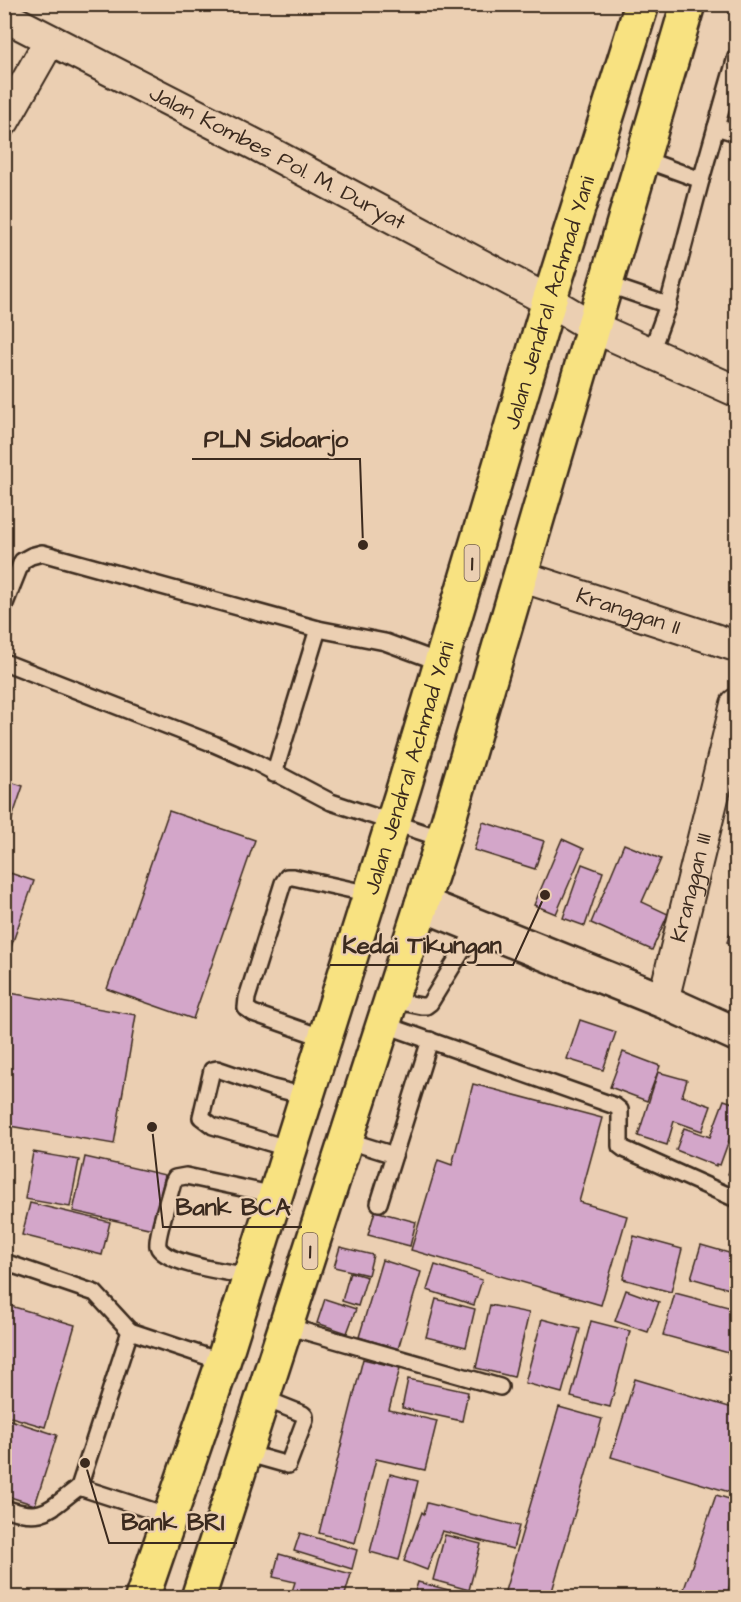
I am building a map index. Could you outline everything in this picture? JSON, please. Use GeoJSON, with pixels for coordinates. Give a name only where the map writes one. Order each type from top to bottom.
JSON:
{"type":"FeatureCollection","features":[{"type":"Feature","properties":{"kind":"highway","name":"Jalan Jendral Achmad Yani"},"geometry":{"type":"LineString","coordinates":[[142,1598],[223,1362],[370,894],[442,663],[549,301],[642,4]]}},
{"type":"Feature","properties":{"kind":"highway","name":"1"},"geometry":{"type":"LineString","coordinates":[[198,1598],[443,839],[688,4]]}},
{"type":"Feature","properties":{"kind":"street","name":"Jalan Kombes Pol. M. Duryat"},"geometry":{"type":"LineString","coordinates":[[4,16],[268,152],[549,301],[593,327],[736,391]]}},
{"type":"Feature","properties":{"kind":"street"},"geometry":{"type":"LineString","coordinates":[[4,121],[50,40]]}},
{"type":"Feature","properties":{"kind":"street","name":"Kranggan II"},"geometry":{"type":"LineString","coordinates":[[520,576],[736,646]]}},
{"type":"Feature","properties":{"kind":"street","name":"Kranggan III"},"geometry":{"type":"LineString","coordinates":[[663,1001],[736,704]]}},
{"type":"Feature","properties":{"kind":"street"},"geometry":{"type":"LineString","coordinates":[[422,904],[663,1001],[736,1034]]}},
{"type":"Feature","properties":{"kind":"lane"},"geometry":{"type":"LineString","coordinates":[[651,352],[668,304],[736,57]]}},
{"type":"Feature","properties":{"kind":"lane"},"geometry":{"type":"LineString","coordinates":[[716,127],[736,133]]}},
{"type":"Feature","properties":{"kind":"lane"},"geometry":{"type":"LineString","coordinates":[[643,159],[701,180]]}},
{"type":"Feature","properties":{"kind":"lane"},"geometry":{"type":"LineString","coordinates":[[606,284],[668,304]]}},
{"type":"Feature","properties":{"kind":"lane"},"geometry":{"type":"LineString","coordinates":[[4,606],[22,561],[31,555],[42,553],[318,629],[384,642],[442,663]]}},
{"type":"Feature","properties":{"kind":"lane"},"geometry":{"type":"LineString","coordinates":[[274,774],[318,629]]}},
{"type":"Feature","properties":{"kind":"lane"},"geometry":{"type":"LineString","coordinates":[[4,662],[214,744],[255,762],[331,802],[443,839]]}},
{"type":"Feature","properties":{"kind":"lane"},"geometry":{"type":"LineString","coordinates":[[324,1038],[253,1013],[246,1008],[247,998],[283,883],[286,877],[293,877],[370,894]]}},
{"type":"Feature","properties":{"kind":"lane"},"geometry":{"type":"LineString","coordinates":[[387,1012],[426,1006],[430,1003],[475,926]]}},
{"type":"Feature","properties":{"kind":"lane"},"geometry":{"type":"LineString","coordinates":[[387,1012],[430,1040],[615,1106],[620,1110],[620,1146],[736,1199]]}},
{"type":"Feature","properties":{"kind":"lane"},"geometry":{"type":"LineString","coordinates":[[379,1203],[430,1040]]}},
{"type":"Feature","properties":{"kind":"lane"},"geometry":{"type":"LineString","coordinates":[[290,1149],[213,1126],[201,1117],[212,1070],[217,1069],[273,1088],[306,1096]]}},
{"type":"Feature","properties":{"kind":"lane"},"geometry":{"type":"LineString","coordinates":[[346,1140],[394,1155]]}},
{"type":"Feature","properties":{"kind":"lane"},"geometry":{"type":"LineString","coordinates":[[250,1276],[202,1268],[162,1253],[158,1246],[159,1236],[173,1182],[176,1178],[186,1176],[275,1195]]}},
{"type":"Feature","properties":{"kind":"lane"},"geometry":{"type":"LineString","coordinates":[[4,1262],[95,1293],[129,1331],[223,1362]]}},
{"type":"Feature","properties":{"kind":"lane"},"geometry":{"type":"LineString","coordinates":[[286,1326],[500,1387]]}},
{"type":"Feature","properties":{"kind":"lane"},"geometry":{"type":"LineString","coordinates":[[4,1508],[26,1515],[46,1512],[79,1487],[129,1331]]}},
{"type":"Feature","properties":{"kind":"lane"},"geometry":{"type":"LineString","coordinates":[[245,1453],[288,1465],[305,1420],[306,1416],[303,1414],[263,1398]]}},
{"type":"Feature","properties":{"kind":"lane"},"geometry":{"type":"LineString","coordinates":[[79,1487],[169,1516]]}},
{"type":"Feature","properties":{"kind":"building"},"geometry":{"type":"Polygon","coordinates":[[[4,780],[23,786],[5,839],[4,838],[4,780]]]}},
{"type":"Feature","properties":{"kind":"building"},"geometry":{"type":"Polygon","coordinates":[[[169,811],[255,840],[193,1019],[107,989],[169,811]]]}},
{"type":"Feature","properties":{"kind":"building"},"geometry":{"type":"Polygon","coordinates":[[[483,822],[544,841],[535,869],[474,850],[483,822]]]}},
{"type":"Feature","properties":{"kind":"building"},"geometry":{"type":"Polygon","coordinates":[[[562,839],[584,849],[556,914],[534,905],[562,839]]]}},
{"type":"Feature","properties":{"kind":"building"},"geometry":{"type":"Polygon","coordinates":[[[624,844],[661,859],[642,902],[668,914],[652,950],[591,923],[624,844]]]}},
{"type":"Feature","properties":{"kind":"building"},"geometry":{"type":"Polygon","coordinates":[[[582,864],[603,872],[585,926],[563,918],[582,864]]]}},
{"type":"Feature","properties":{"kind":"building"},"geometry":{"type":"Polygon","coordinates":[[[7,872],[34,881],[11,947],[4,945],[4,878],[7,872]]]}},
{"type":"Feature","properties":{"kind":"building"},"geometry":{"type":"Polygon","coordinates":[[[736,918],[736,946],[727,942],[736,918]]]}},
{"type":"Feature","properties":{"kind":"building"},"geometry":{"type":"Polygon","coordinates":[[[4,992],[136,1015],[114,1144],[4,1125],[4,992]]]}},
{"type":"Feature","properties":{"kind":"building"},"geometry":{"type":"Polygon","coordinates":[[[580,1020],[616,1032],[603,1070],[567,1059],[580,1020]]]}},
{"type":"Feature","properties":{"kind":"building"},"geometry":{"type":"Polygon","coordinates":[[[623,1052],[660,1066],[647,1101],[610,1087],[623,1052]]]}},
{"type":"Feature","properties":{"kind":"building"},"geometry":{"type":"Polygon","coordinates":[[[658,1072],[687,1080],[682,1096],[711,1106],[702,1131],[674,1121],[667,1145],[638,1136],[658,1072]]]}},
{"type":"Feature","properties":{"kind":"building"},"geometry":{"type":"Polygon","coordinates":[[[473,1084],[602,1118],[579,1202],[627,1216],[601,1305],[411,1250],[438,1160],[452,1165],[473,1084]]]}},
{"type":"Feature","properties":{"kind":"building"},"geometry":{"type":"Polygon","coordinates":[[[724,1100],[736,1104],[736,1121],[720,1165],[716,1164],[716,1166],[676,1150],[684,1128],[710,1137],[724,1100]]]}},
{"type":"Feature","properties":{"kind":"building"},"geometry":{"type":"Polygon","coordinates":[[[33,1152],[79,1160],[70,1207],[25,1199],[33,1152]]]}},
{"type":"Feature","properties":{"kind":"building"},"geometry":{"type":"Polygon","coordinates":[[[736,1156],[736,1178],[728,1174],[736,1156]]]}},
{"type":"Feature","properties":{"kind":"building"},"geometry":{"type":"Polygon","coordinates":[[[85,1157],[165,1175],[153,1229],[73,1211],[85,1157]]]}},
{"type":"Feature","properties":{"kind":"building"},"geometry":{"type":"Polygon","coordinates":[[[30,1203],[110,1222],[102,1255],[22,1235],[30,1203]]]}},
{"type":"Feature","properties":{"kind":"building"},"geometry":{"type":"Polygon","coordinates":[[[375,1211],[416,1222],[410,1246],[368,1235],[375,1211]]]}},
{"type":"Feature","properties":{"kind":"building"},"geometry":{"type":"Polygon","coordinates":[[[634,1236],[682,1249],[671,1292],[623,1279],[634,1236]]]}},
{"type":"Feature","properties":{"kind":"building"},"geometry":{"type":"Polygon","coordinates":[[[701,1245],[736,1255],[736,1291],[691,1278],[701,1245]]]}},
{"type":"Feature","properties":{"kind":"building"},"geometry":{"type":"Polygon","coordinates":[[[340,1247],[373,1255],[368,1275],[334,1267],[340,1247]]]}},
{"type":"Feature","properties":{"kind":"building"},"geometry":{"type":"Polygon","coordinates":[[[382,1260],[421,1272],[398,1349],[359,1337],[382,1260]]]}},
{"type":"Feature","properties":{"kind":"building"},"geometry":{"type":"Polygon","coordinates":[[[435,1265],[482,1280],[474,1305],[427,1290],[435,1265]]]}},
{"type":"Feature","properties":{"kind":"building"},"geometry":{"type":"Polygon","coordinates":[[[350,1272],[367,1277],[358,1306],[342,1301],[350,1272]]]}},
{"type":"Feature","properties":{"kind":"building"},"geometry":{"type":"Polygon","coordinates":[[[626,1290],[659,1302],[648,1332],[615,1321],[626,1290]]]}},
{"type":"Feature","properties":{"kind":"building"},"geometry":{"type":"Polygon","coordinates":[[[675,1293],[736,1309],[736,1355],[663,1335],[675,1293]]]}},
{"type":"Feature","properties":{"kind":"building"},"geometry":{"type":"Polygon","coordinates":[[[325,1299],[356,1309],[347,1333],[317,1323],[325,1299]]]}},
{"type":"Feature","properties":{"kind":"building"},"geometry":{"type":"Polygon","coordinates":[[[436,1299],[475,1309],[466,1347],[426,1337],[436,1299]]]}},
{"type":"Feature","properties":{"kind":"building"},"geometry":{"type":"Polygon","coordinates":[[[4,1304],[75,1325],[45,1427],[4,1415],[4,1304]]]}},
{"type":"Feature","properties":{"kind":"building"},"geometry":{"type":"Polygon","coordinates":[[[490,1305],[529,1313],[514,1377],[476,1368],[490,1305]]]}},
{"type":"Feature","properties":{"kind":"building"},"geometry":{"type":"Polygon","coordinates":[[[542,1319],[580,1329],[562,1393],[525,1383],[542,1319]]]}},
{"type":"Feature","properties":{"kind":"building"},"geometry":{"type":"Polygon","coordinates":[[[591,1321],[630,1331],[610,1407],[571,1397],[591,1321]]]}},
{"type":"Feature","properties":{"kind":"building"},"geometry":{"type":"Polygon","coordinates":[[[363,1359],[400,1368],[389,1410],[437,1421],[425,1470],[376,1459],[355,1543],[319,1533],[363,1359]]]}},
{"type":"Feature","properties":{"kind":"building"},"geometry":{"type":"Polygon","coordinates":[[[408,1379],[468,1392],[462,1421],[402,1408],[408,1379]]]}},
{"type":"Feature","properties":{"kind":"building"},"geometry":{"type":"Polygon","coordinates":[[[635,1379],[736,1409],[736,1494],[611,1457],[635,1379]]]}},
{"type":"Feature","properties":{"kind":"building"},"geometry":{"type":"Polygon","coordinates":[[[559,1407],[602,1419],[550,1598],[503,1598],[559,1407]]]}},
{"type":"Feature","properties":{"kind":"building"},"geometry":{"type":"Polygon","coordinates":[[[4,1418],[57,1435],[35,1505],[4,1495],[4,1418]]]}},
{"type":"Feature","properties":{"kind":"building"},"geometry":{"type":"Polygon","coordinates":[[[390,1474],[418,1481],[399,1560],[370,1552],[390,1474]]]}},
{"type":"Feature","properties":{"kind":"building"},"geometry":{"type":"Polygon","coordinates":[[[716,1495],[736,1501],[736,1566],[726,1598],[681,1598],[716,1495]]]}},
{"type":"Feature","properties":{"kind":"building"},"geometry":{"type":"Polygon","coordinates":[[[427,1503],[519,1526],[513,1549],[442,1531],[427,1570],[404,1561],[427,1503]]]}},
{"type":"Feature","properties":{"kind":"building"},"geometry":{"type":"Polygon","coordinates":[[[300,1533],[357,1550],[352,1569],[294,1551],[300,1533]]]}},
{"type":"Feature","properties":{"kind":"building"},"geometry":{"type":"Polygon","coordinates":[[[445,1535],[481,1544],[469,1590],[433,1580],[445,1535]]]}},
{"type":"Feature","properties":{"kind":"building"},"geometry":{"type":"Polygon","coordinates":[[[279,1554],[351,1574],[344,1598],[290,1598],[295,1582],[273,1577],[279,1554]]]}},
{"type":"Feature","properties":{"kind":"building"},"geometry":{"type":"Polygon","coordinates":[[[418,1582],[460,1593],[459,1598],[413,1598],[418,1582]]]}},
{"type":"Feature","properties":{"kind":"place","name":"PLN Sidoarjo"},"geometry":{"type":"Point","coordinates":[363,545]}},
{"type":"Feature","properties":{"kind":"place","name":"Kedai Tikungan"},"geometry":{"type":"Point","coordinates":[545,895]}},
{"type":"Feature","properties":{"kind":"place","name":"Bank BCA"},"geometry":{"type":"Point","coordinates":[152,1127]}},
{"type":"Feature","properties":{"kind":"place","name":"Bank BRI"},"geometry":{"type":"Point","coordinates":[85,1463]}}]}
